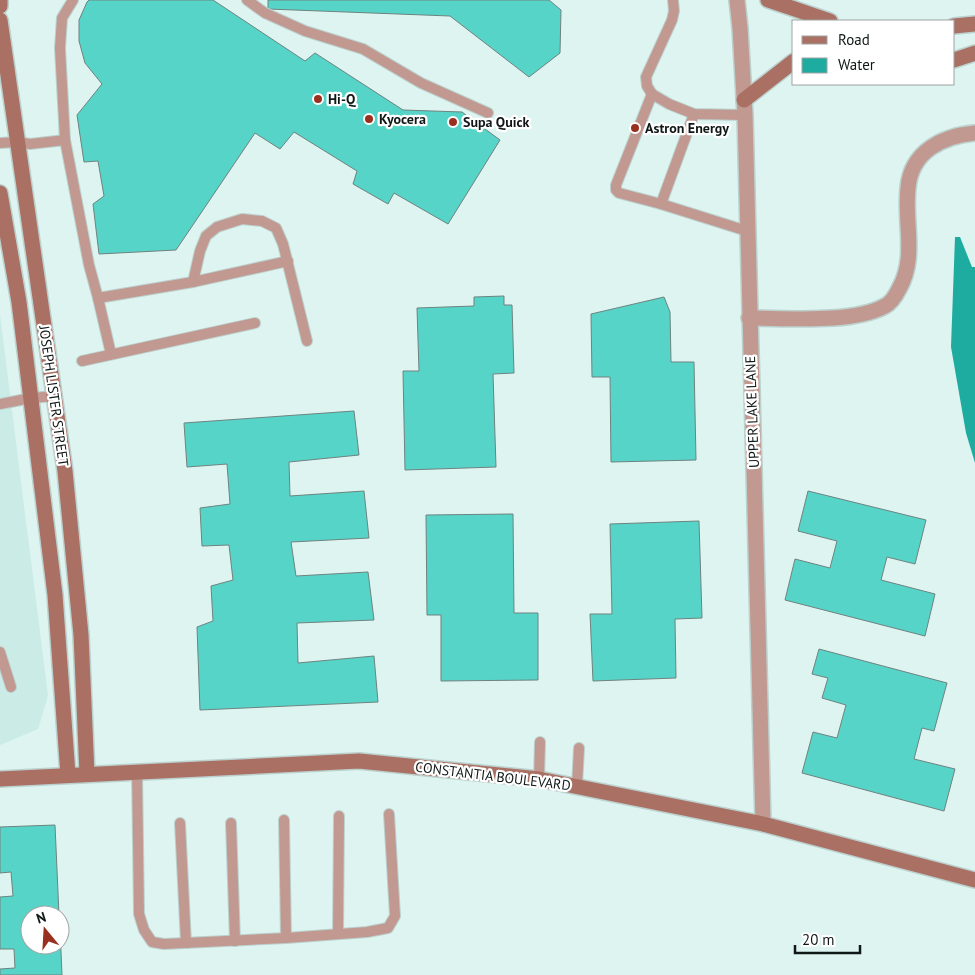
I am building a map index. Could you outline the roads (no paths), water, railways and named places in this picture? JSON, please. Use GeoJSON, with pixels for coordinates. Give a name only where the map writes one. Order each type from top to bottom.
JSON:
{"type":"FeatureCollection","features":[{"type":"Feature","properties":{"kind":"street"},"geometry":{"type":"LineString","coordinates":[[0,0],[0,6]]}},
{"type":"Feature","properties":{"kind":"street","name":"UPPER LAKE LANE"},"geometry":{"type":"LineString","coordinates":[[737,0],[745,107],[763,824]]}},
{"type":"Feature","properties":{"kind":"street"},"geometry":{"type":"LineString","coordinates":[[768,0],[827,20]]}},
{"type":"Feature","properties":{"kind":"street","name":"JOSEPH LISTER STREET"},"geometry":{"type":"LineString","coordinates":[[0,20],[55,396],[75,568],[81,634],[87,774]]}},
{"type":"Feature","properties":{"kind":"street"},"geometry":{"type":"LineString","coordinates":[[955,26],[975,24]]}},
{"type":"Feature","properties":{"kind":"street"},"geometry":{"type":"LineString","coordinates":[[955,60],[975,53]]}},
{"type":"Feature","properties":{"kind":"street"},"geometry":{"type":"LineString","coordinates":[[745,107],[792,63]]}},
{"type":"Feature","properties":{"kind":"street"},"geometry":{"type":"LineString","coordinates":[[749,318],[849,317],[871,313],[887,305],[905,279],[909,256],[908,187],[914,165],[924,152],[940,141],[958,135],[975,133]]}},
{"type":"Feature","properties":{"kind":"street","name":"JOSEPH LISTER STREET"},"geometry":{"type":"LineString","coordinates":[[0,193],[18,302],[55,595],[68,775]]}},
{"type":"Feature","properties":{"kind":"street","name":"CONSTANTIA BOULEVARD"},"geometry":{"type":"LineString","coordinates":[[0,779],[359,762],[539,779],[763,824],[975,880]]}},
{"type":"Feature","properties":{"kind":"lane"},"geometry":{"type":"LineString","coordinates":[[73,0],[62,18],[60,48],[66,140],[89,265],[111,354]]}},
{"type":"Feature","properties":{"kind":"lane"},"geometry":{"type":"LineString","coordinates":[[247,0],[266,13],[306,31],[362,49],[421,83],[488,113]]}},
{"type":"Feature","properties":{"kind":"lane"},"geometry":{"type":"LineString","coordinates":[[672,0],[674,11],[672,20],[646,77],[647,86],[652,94],[669,104],[694,114],[745,107]]}},
{"type":"Feature","properties":{"kind":"lane"},"geometry":{"type":"LineString","coordinates":[[652,94],[616,187],[619,193],[661,204],[747,232]]}},
{"type":"Feature","properties":{"kind":"lane"},"geometry":{"type":"LineString","coordinates":[[661,204],[694,114]]}},
{"type":"Feature","properties":{"kind":"lane"},"geometry":{"type":"LineString","coordinates":[[0,143],[17,142],[30,144],[66,140]]}},
{"type":"Feature","properties":{"kind":"lane"},"geometry":{"type":"LineString","coordinates":[[193,282],[200,251],[206,236],[216,227],[242,218],[262,222],[276,228],[288,261],[307,342]]}},
{"type":"Feature","properties":{"kind":"lane"},"geometry":{"type":"LineString","coordinates":[[98,298],[193,282],[288,261]]}},
{"type":"Feature","properties":{"kind":"lane"},"geometry":{"type":"LineString","coordinates":[[82,361],[255,323]]}},
{"type":"Feature","properties":{"kind":"lane"},"geometry":{"type":"LineString","coordinates":[[0,404],[55,396]]}},
{"type":"Feature","properties":{"kind":"lane"},"geometry":{"type":"LineString","coordinates":[[0,652],[11,687]]}},
{"type":"Feature","properties":{"kind":"lane"},"geometry":{"type":"LineString","coordinates":[[539,779],[540,742]]}},
{"type":"Feature","properties":{"kind":"lane"},"geometry":{"type":"LineString","coordinates":[[577,786],[578,748]]}},
{"type":"Feature","properties":{"kind":"lane"},"geometry":{"type":"LineString","coordinates":[[137,772],[139,914],[144,930],[152,942],[186,943],[286,938],[367,932],[388,928],[395,916],[389,814]]}},
{"type":"Feature","properties":{"kind":"lane"},"geometry":{"type":"LineString","coordinates":[[338,934],[339,816]]}},
{"type":"Feature","properties":{"kind":"lane"},"geometry":{"type":"LineString","coordinates":[[284,820],[286,938]]}},
{"type":"Feature","properties":{"kind":"lane"},"geometry":{"type":"LineString","coordinates":[[180,822],[186,943]]}},
{"type":"Feature","properties":{"kind":"lane"},"geometry":{"type":"LineString","coordinates":[[231,823],[235,941]]}},
{"type":"Feature","properties":{"kind":"water"},"geometry":{"type":"Polygon","coordinates":[[[955,237],[960,237],[972,267],[975,267],[975,463],[966,433],[951,347],[955,237]]]}},
{"type":"Feature","properties":{"kind":"place","name":"Hi-Q"},"geometry":{"type":"Point","coordinates":[318,99]}},
{"type":"Feature","properties":{"kind":"place","name":"Kyocera"},"geometry":{"type":"Point","coordinates":[369,119]}},
{"type":"Feature","properties":{"kind":"place","name":"Supa Quick"},"geometry":{"type":"Point","coordinates":[453,122]}},
{"type":"Feature","properties":{"kind":"place","name":"Astron Energy"},"geometry":{"type":"Point","coordinates":[635,128]}}]}
